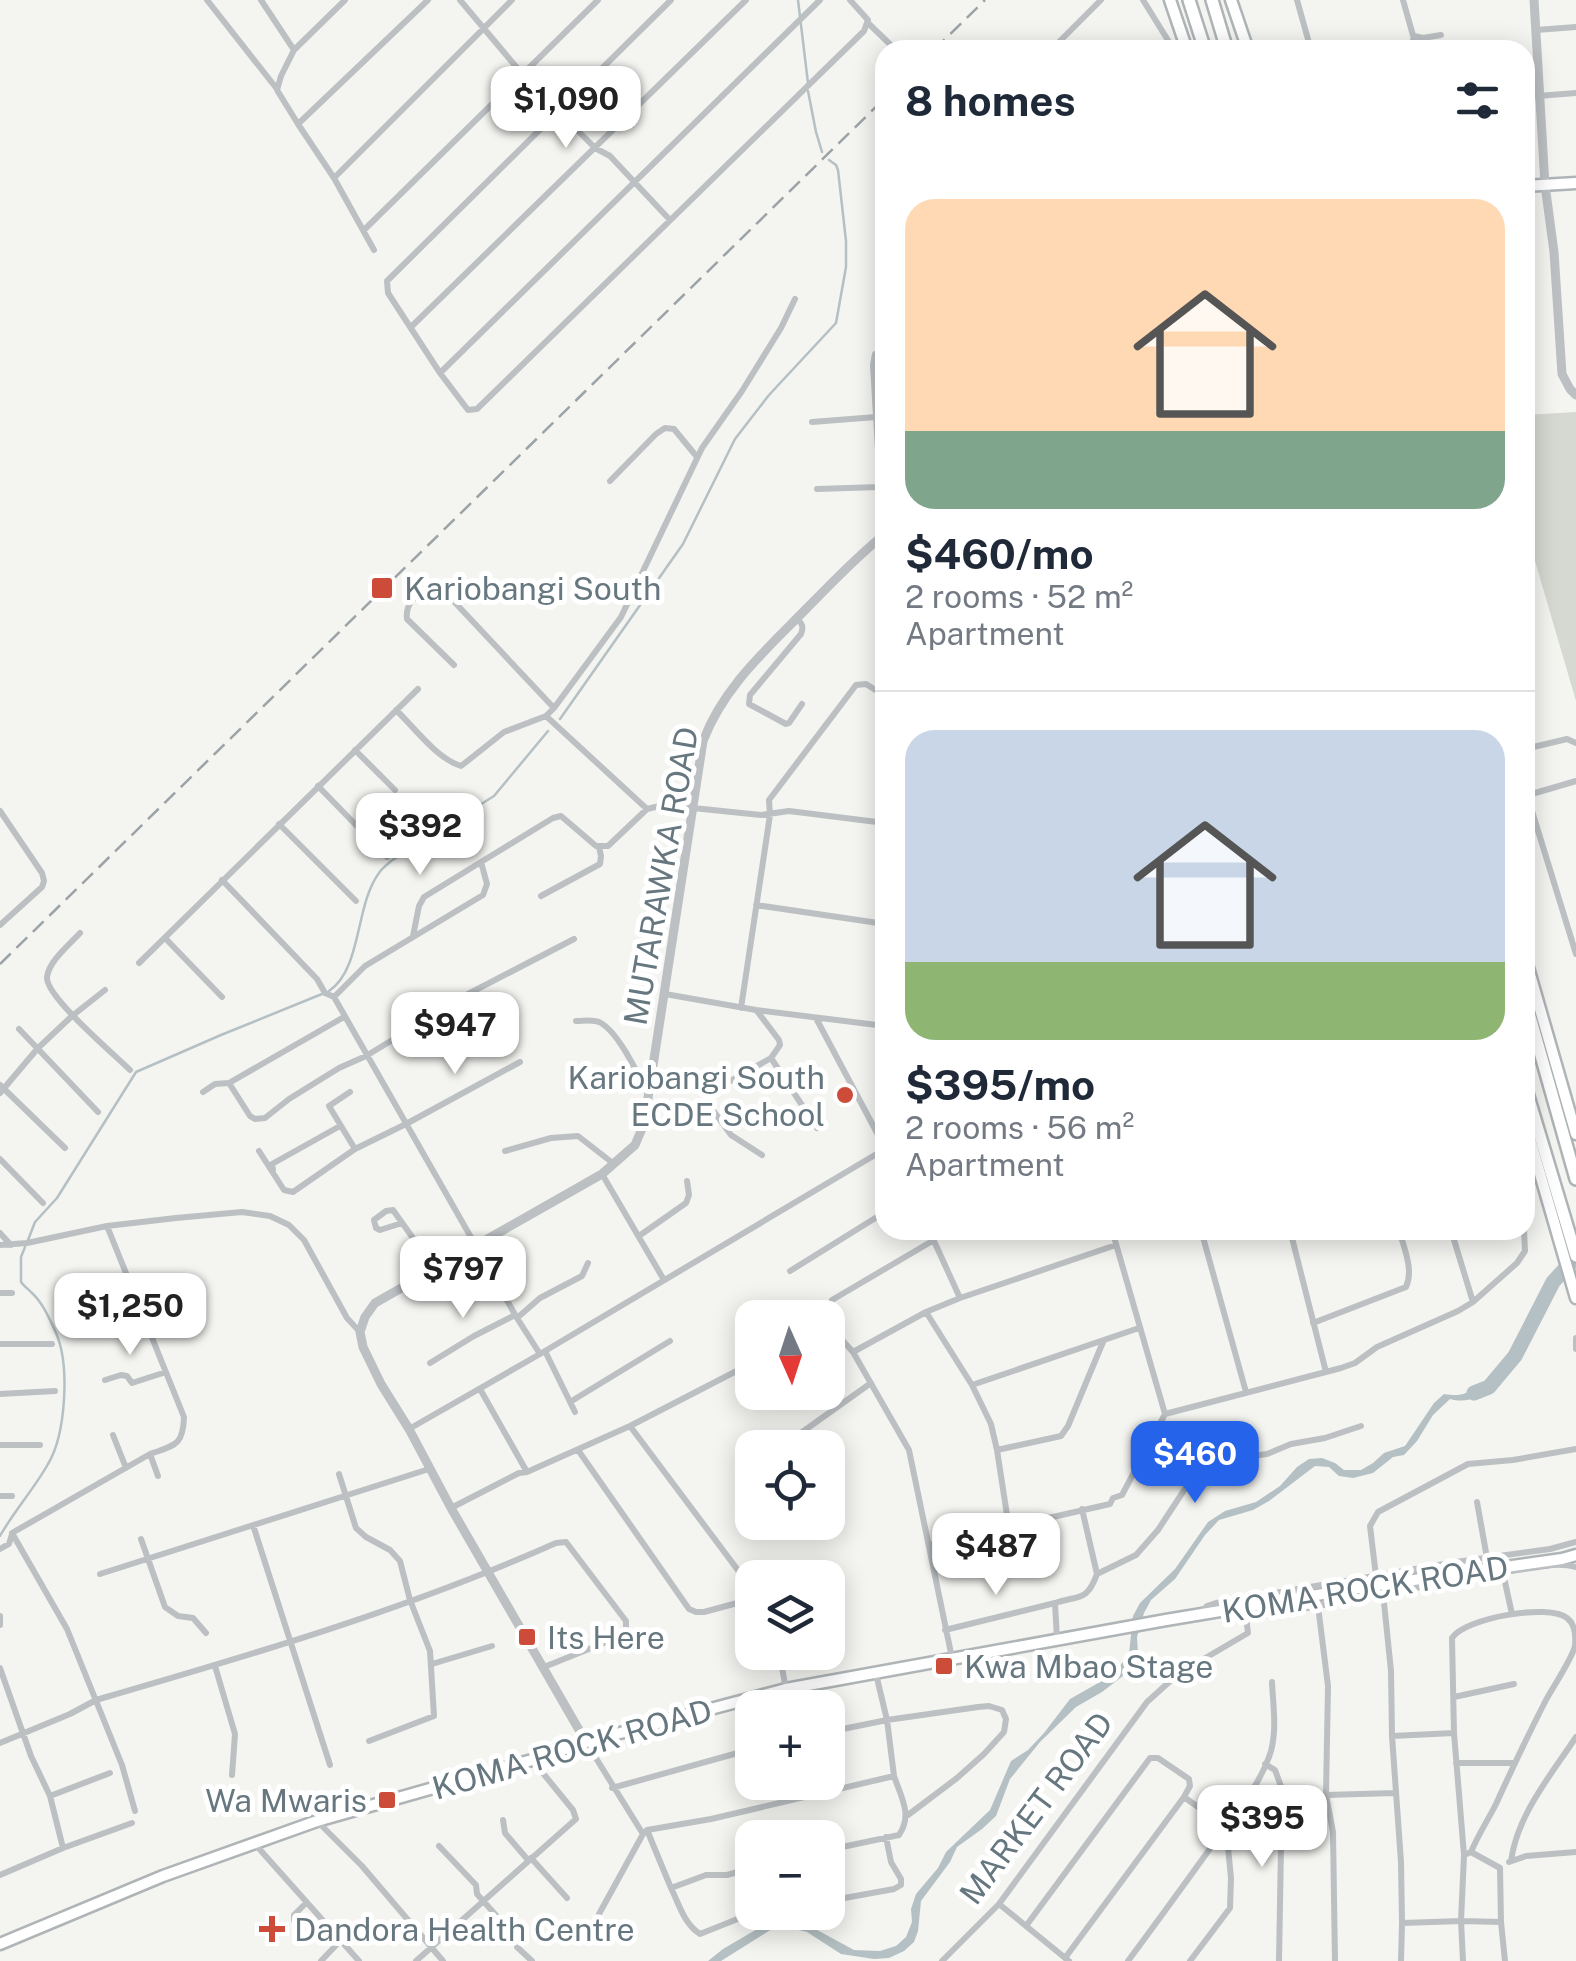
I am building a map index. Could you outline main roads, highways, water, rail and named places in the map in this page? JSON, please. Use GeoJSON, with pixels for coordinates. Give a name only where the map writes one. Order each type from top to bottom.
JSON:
{"type":"FeatureCollection","features":[{"type":"Feature","properties":{"kind":"main road"},"geometry":{"type":"LineString","coordinates":[[1170,0],[1184,40]]}},
{"type":"Feature","properties":{"kind":"main road"},"geometry":{"type":"LineString","coordinates":[[1189,0],[1203,40]]}},
{"type":"Feature","properties":{"kind":"main road"},"geometry":{"type":"LineString","coordinates":[[1212,0],[1224,40]]}},
{"type":"Feature","properties":{"kind":"main road"},"geometry":{"type":"LineString","coordinates":[[1231,0],[1245,40]]}},
{"type":"Feature","properties":{"kind":"main road"},"geometry":{"type":"LineString","coordinates":[[1535,186],[1576,184]]}},
{"type":"Feature","properties":{"kind":"main road"},"geometry":{"type":"LineString","coordinates":[[1535,1002],[1576,1180]]}},
{"type":"Feature","properties":{"kind":"main road"},"geometry":{"type":"LineString","coordinates":[[1535,1022],[1576,1134]]}},
{"type":"Feature","properties":{"kind":"main road"},"geometry":{"type":"LineString","coordinates":[[1535,1121],[1576,1256]]}},
{"type":"Feature","properties":{"kind":"main road"},"geometry":{"type":"LineString","coordinates":[[1535,1158],[1575,1295]]}},
{"type":"Feature","properties":{"kind":"main road"},"geometry":{"type":"LineString","coordinates":[[1548,1204],[1550,1173]]}},
{"type":"Feature","properties":{"kind":"main road"},"geometry":{"type":"LineString","coordinates":[[1562,1559],[1576,1555]]}},
{"type":"Feature","properties":{"kind":"main road","name":"KOMA ROCK ROAD"},"geometry":{"type":"LineString","coordinates":[[0,1944],[163,1876],[317,1820],[786,1689],[1199,1614],[1246,1614],[1370,1586],[1562,1559],[1576,1566]]}},
{"type":"Feature","properties":{"kind":"waterway"},"geometry":{"type":"LineString","coordinates":[[798,0],[808,83]]}},
{"type":"Feature","properties":{"kind":"waterway"},"geometry":{"type":"LineString","coordinates":[[808,91],[822,152]]}},
{"type":"Feature","properties":{"kind":"waterway"},"geometry":{"type":"LineString","coordinates":[[560,719],[683,544],[735,439],[769,395],[836,323],[846,267],[846,241],[838,170],[829,160]]}},
{"type":"Feature","properties":{"kind":"waterway"},"geometry":{"type":"LineString","coordinates":[[329,991],[347,968],[371,886],[382,870],[494,796],[548,731]]}},
{"type":"Feature","properties":{"kind":"waterway"},"geometry":{"type":"LineString","coordinates":[[28,1240],[35,1222],[57,1198],[136,1072],[322,994]]}},
{"type":"Feature","properties":{"kind":"waterway"},"geometry":{"type":"LineString","coordinates":[[0,1536],[54,1451],[64,1399],[63,1363],[56,1333],[40,1302],[21,1282],[25,1247]]}},
{"type":"Feature","properties":{"kind":"waterway"},"geometry":{"type":"LineString","coordinates":[[1474,1393],[1489,1387],[1515,1356],[1553,1282],[1575,1258]]}},
{"type":"Feature","properties":{"kind":"railway"},"geometry":{"type":"LineString","coordinates":[[944,40],[985,0]]}},
{"type":"Feature","properties":{"kind":"railway"},"geometry":{"type":"LineString","coordinates":[[0,964],[875,108]]}},
{"type":"Feature","properties":{"kind":"place","name":"Kariobangi South"},"geometry":{"type":"Point","coordinates":[382,588]}},
{"type":"Feature","properties":{"kind":"place","name":"Kariobangi South ECDE School"},"geometry":{"type":"Point","coordinates":[845,1095]}},
{"type":"Feature","properties":{"kind":"place","name":"Its Here"},"geometry":{"type":"Point","coordinates":[527,1637]}},
{"type":"Feature","properties":{"kind":"place","name":"Kwa Mbao Stage"},"geometry":{"type":"Point","coordinates":[944,1666]}},
{"type":"Feature","properties":{"kind":"place","name":"Wa Mwaris"},"geometry":{"type":"Point","coordinates":[387,1800]}},
{"type":"Feature","properties":{"kind":"place","name":"Dandora Health Centre"},"geometry":{"type":"Point","coordinates":[272,1929]}}]}
